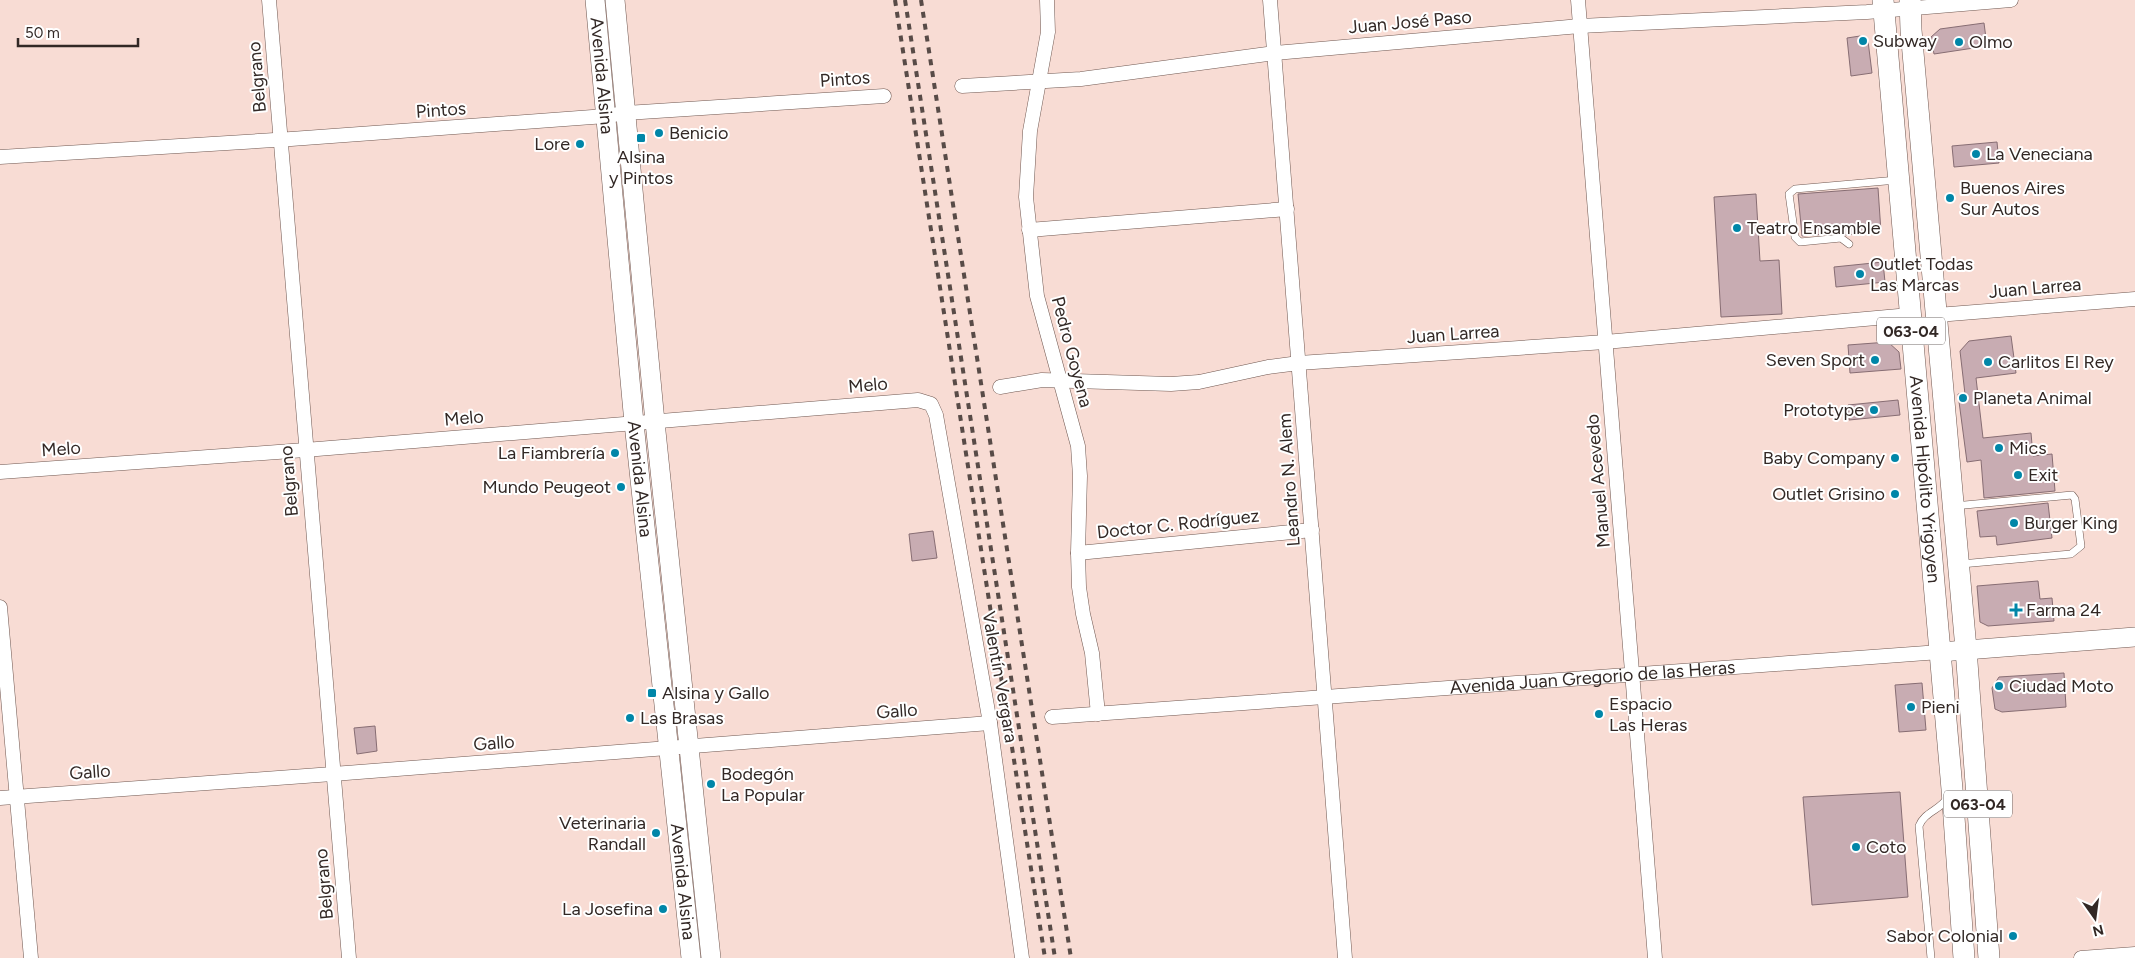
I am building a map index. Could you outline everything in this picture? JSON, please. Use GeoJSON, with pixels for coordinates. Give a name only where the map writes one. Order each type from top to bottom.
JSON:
{"type":"FeatureCollection","features":[{"type":"Feature","properties":{"kind":"main road","name":"Avenida Alsina"},"geometry":{"type":"LineString","coordinates":[[595,0],[661,693],[669,748],[691,958]]}},
{"type":"Feature","properties":{"kind":"main road","name":"Avenida Alsina"},"geometry":{"type":"LineString","coordinates":[[615,0],[655,422],[711,958]]}},
{"type":"Feature","properties":{"kind":"main road","name":"Avenida Hipólito Yrigoyen"},"geometry":{"type":"LineString","coordinates":[[1910,4],[1920,140],[1966,649],[1989,958]]}},
{"type":"Feature","properties":{"kind":"main road","name":"Avenida Hipólito Yrigoyen"},"geometry":{"type":"LineString","coordinates":[[1883,6],[1952,789],[1964,958]]}},
{"type":"Feature","properties":{"kind":"main road","name":"Avenida Juan Gregorio de las Heras"},"geometry":{"type":"LineString","coordinates":[[1940,652],[2135,637]]}},
{"type":"Feature","properties":{"kind":"street","name":"Belgrano"},"geometry":{"type":"LineString","coordinates":[[269,0],[305,450],[349,958]]}},
{"type":"Feature","properties":{"kind":"street","name":"Pedro Goyena"},"geometry":{"type":"LineString","coordinates":[[1047,0],[1048,32],[1038,83],[1028,159],[1026,197],[1037,296],[1078,446],[1080,476],[1078,553],[1080,596],[1092,653],[1098,714]]}},
{"type":"Feature","properties":{"kind":"street","name":"Leandro N. Alem"},"geometry":{"type":"LineString","coordinates":[[1270,0],[1345,958]]}},
{"type":"Feature","properties":{"kind":"street","name":"Manuel Acevedo"},"geometry":{"type":"LineString","coordinates":[[1578,0],[1655,958]]}},
{"type":"Feature","properties":{"kind":"street","name":"Juan José Paso"},"geometry":{"type":"LineString","coordinates":[[962,86],[1081,79],[1275,53],[1580,26],[1910,4],[2011,0]]}},
{"type":"Feature","properties":{"kind":"street","name":"Pintos"},"geometry":{"type":"LineString","coordinates":[[0,157],[280,140],[626,113],[884,96]]}},
{"type":"Feature","properties":{"kind":"street"},"geometry":{"type":"LineString","coordinates":[[1029,230],[1287,209]]}},
{"type":"Feature","properties":{"kind":"street","name":"Juan Larrea"},"geometry":{"type":"LineString","coordinates":[[1937,315],[2135,299]]}},
{"type":"Feature","properties":{"kind":"street","name":"Juan Larrea"},"geometry":{"type":"LineString","coordinates":[[1000,387],[1042,380],[1170,384],[1199,382],[1268,367],[1299,363],[1605,342],[1910,316]]}},
{"type":"Feature","properties":{"kind":"street","name":"Melo"},"geometry":{"type":"LineString","coordinates":[[0,472],[305,450],[918,400],[931,404]]}},
{"type":"Feature","properties":{"kind":"street","name":"Valentín Vergara"},"geometry":{"type":"LineString","coordinates":[[931,404],[936,415],[990,723],[1022,958]]}},
{"type":"Feature","properties":{"kind":"street","name":"Doctor C. Rodríguez"},"geometry":{"type":"LineString","coordinates":[[1078,553],[1312,530]]}},
{"type":"Feature","properties":{"kind":"street"},"geometry":{"type":"LineString","coordinates":[[0,607],[31,958]]}},
{"type":"Feature","properties":{"kind":"street","name":"Avenida Juan Gregorio de las Heras"},"geometry":{"type":"LineString","coordinates":[[1052,717],[1940,652]]}},
{"type":"Feature","properties":{"kind":"street","name":"Gallo"},"geometry":{"type":"LineString","coordinates":[[0,798],[990,723]]}},
{"type":"Feature","properties":{"kind":"street"},"geometry":{"type":"LineString","coordinates":[[2081,958],[2135,954]]}},
{"type":"Feature","properties":{"kind":"lane"},"geometry":{"type":"LineString","coordinates":[[1850,244],[1841,238],[1800,242],[1795,237],[1789,194],[1795,189],[1897,180]]}},
{"type":"Feature","properties":{"kind":"lane"},"geometry":{"type":"LineString","coordinates":[[1954,506],[2072,495],[2075,499],[2081,546],[2071,554],[1958,564]]}},
{"type":"Feature","properties":{"kind":"lane"},"geometry":{"type":"LineString","coordinates":[[1930,955],[1919,826],[1926,816],[1945,802],[1952,789]]}},
{"type":"Feature","properties":{"kind":"building","name":"Olmo"},"geometry":{"type":"Polygon","coordinates":[[[1984,23],[1987,46],[1934,54],[1931,37],[1940,29],[1984,23]]]}},
{"type":"Feature","properties":{"kind":"building"},"geometry":{"type":"Polygon","coordinates":[[[1860,36],[1868,41],[1872,73],[1851,76],[1847,38],[1860,36]]]}},
{"type":"Feature","properties":{"kind":"building","name":"La Veneciana"},"geometry":{"type":"Polygon","coordinates":[[[1997,142],[1999,163],[1954,167],[1952,146],[1997,142]]]}},
{"type":"Feature","properties":{"kind":"building"},"geometry":{"type":"Polygon","coordinates":[[[1878,188],[1881,232],[1802,236],[1798,194],[1878,188]]]}},
{"type":"Feature","properties":{"kind":"building","name":"Teatro Ensamble"},"geometry":{"type":"Polygon","coordinates":[[[1756,194],[1760,261],[1779,260],[1782,314],[1721,317],[1714,197],[1756,194]]]}},
{"type":"Feature","properties":{"kind":"building","name":"Outlet Todas Las Marcas"},"geometry":{"type":"Polygon","coordinates":[[[1883,262],[1885,282],[1836,287],[1834,267],[1883,262]]]}},
{"type":"Feature","properties":{"kind":"building"},"geometry":{"type":"Polygon","coordinates":[[[2011,336],[2016,373],[1976,378],[1983,438],[2031,433],[2033,456],[2052,454],[2055,491],[1984,498],[1981,460],[1967,462],[1958,394],[1965,394],[1960,351],[1969,341],[2011,336]]]}},
{"type":"Feature","properties":{"kind":"building","name":"Seven Sport"},"geometry":{"type":"Polygon","coordinates":[[[1888,342],[1899,352],[1901,369],[1850,373],[1848,345],[1888,342]]]}},
{"type":"Feature","properties":{"kind":"building","name":"Prototype"},"geometry":{"type":"Polygon","coordinates":[[[1898,400],[1900,415],[1849,420],[1848,405],[1898,400]]]}},
{"type":"Feature","properties":{"kind":"building","name":"Burger King"},"geometry":{"type":"Polygon","coordinates":[[[2048,503],[2052,538],[1997,545],[1996,536],[1980,537],[1977,511],[2048,503]]]}},
{"type":"Feature","properties":{"kind":"building"},"geometry":{"type":"Polygon","coordinates":[[[933,531],[937,558],[912,561],[909,534],[933,531]]]}},
{"type":"Feature","properties":{"kind":"building","name":"Farma 24"},"geometry":{"type":"Polygon","coordinates":[[[2038,581],[2040,599],[2052,598],[2054,621],[1988,626],[1980,622],[1977,586],[2038,581]]]}},
{"type":"Feature","properties":{"kind":"building"},"geometry":{"type":"Polygon","coordinates":[[[2064,673],[2066,707],[2002,712],[1995,709],[1992,688],[1999,677],[2064,673]]]}},
{"type":"Feature","properties":{"kind":"building","name":"Pieni"},"geometry":{"type":"Polygon","coordinates":[[[1922,683],[1926,730],[1899,732],[1895,685],[1922,683]]]}},
{"type":"Feature","properties":{"kind":"building"},"geometry":{"type":"Polygon","coordinates":[[[375,726],[377,751],[357,754],[354,728],[375,726]]]}},
{"type":"Feature","properties":{"kind":"building","name":"Coto"},"geometry":{"type":"Polygon","coordinates":[[[1900,792],[1908,897],[1812,905],[1803,797],[1900,792]]]}},
{"type":"Feature","properties":{"kind":"railway"},"geometry":{"type":"LineString","coordinates":[[895,0],[1045,958]]}},
{"type":"Feature","properties":{"kind":"railway"},"geometry":{"type":"LineString","coordinates":[[905,0],[1055,958]]}},
{"type":"Feature","properties":{"kind":"railway"},"geometry":{"type":"LineString","coordinates":[[921,0],[1071,958]]}},
{"type":"Feature","properties":{"kind":"place","name":"Subway"},"geometry":{"type":"Point","coordinates":[1863,41]}},
{"type":"Feature","properties":{"kind":"place","name":"Olmo"},"geometry":{"type":"Point","coordinates":[1959,42]}},
{"type":"Feature","properties":{"kind":"place","name":"Benicio"},"geometry":{"type":"Point","coordinates":[659,133]}},
{"type":"Feature","properties":{"kind":"place","name":"Alsina y Pintos"},"geometry":{"type":"Point","coordinates":[641,138]}},
{"type":"Feature","properties":{"kind":"place","name":"Lore"},"geometry":{"type":"Point","coordinates":[580,144]}},
{"type":"Feature","properties":{"kind":"place","name":"La Veneciana"},"geometry":{"type":"Point","coordinates":[1976,154]}},
{"type":"Feature","properties":{"kind":"place","name":"Buenos Aires Sur Autos"},"geometry":{"type":"Point","coordinates":[1950,198]}},
{"type":"Feature","properties":{"kind":"place","name":"Teatro Ensamble"},"geometry":{"type":"Point","coordinates":[1737,228]}},
{"type":"Feature","properties":{"kind":"place","name":"Outlet Todas Las Marcas"},"geometry":{"type":"Point","coordinates":[1860,274]}},
{"type":"Feature","properties":{"kind":"place","name":"Seven Sport"},"geometry":{"type":"Point","coordinates":[1875,360]}},
{"type":"Feature","properties":{"kind":"place","name":"Carlitos El Rey"},"geometry":{"type":"Point","coordinates":[1988,362]}},
{"type":"Feature","properties":{"kind":"place","name":"Planeta Animal"},"geometry":{"type":"Point","coordinates":[1963,398]}},
{"type":"Feature","properties":{"kind":"place","name":"Prototype"},"geometry":{"type":"Point","coordinates":[1874,410]}},
{"type":"Feature","properties":{"kind":"place","name":"Mics"},"geometry":{"type":"Point","coordinates":[1999,448]}},
{"type":"Feature","properties":{"kind":"place","name":"La Fiambrería"},"geometry":{"type":"Point","coordinates":[615,453]}},
{"type":"Feature","properties":{"kind":"place","name":"Baby Company"},"geometry":{"type":"Point","coordinates":[1895,458]}},
{"type":"Feature","properties":{"kind":"place","name":"Exit"},"geometry":{"type":"Point","coordinates":[2018,475]}},
{"type":"Feature","properties":{"kind":"place","name":"Mundo Peugeot"},"geometry":{"type":"Point","coordinates":[621,487]}},
{"type":"Feature","properties":{"kind":"place","name":"Outlet Grisino"},"geometry":{"type":"Point","coordinates":[1895,494]}},
{"type":"Feature","properties":{"kind":"place","name":"Burger King"},"geometry":{"type":"Point","coordinates":[2014,523]}},
{"type":"Feature","properties":{"kind":"place","name":"Farma 24"},"geometry":{"type":"Point","coordinates":[2016,610]}},
{"type":"Feature","properties":{"kind":"place","name":"Ciudad Moto"},"geometry":{"type":"Point","coordinates":[1999,686]}},
{"type":"Feature","properties":{"kind":"place","name":"Alsina y Gallo"},"geometry":{"type":"Point","coordinates":[652,693]}},
{"type":"Feature","properties":{"kind":"place","name":"Pieni"},"geometry":{"type":"Point","coordinates":[1911,707]}},
{"type":"Feature","properties":{"kind":"place","name":"Espacio Las Heras"},"geometry":{"type":"Point","coordinates":[1599,714]}},
{"type":"Feature","properties":{"kind":"place","name":"Las Brasas"},"geometry":{"type":"Point","coordinates":[630,718]}},
{"type":"Feature","properties":{"kind":"place","name":"Bodegón La Popular"},"geometry":{"type":"Point","coordinates":[711,784]}},
{"type":"Feature","properties":{"kind":"place","name":"Veterinaria Randall"},"geometry":{"type":"Point","coordinates":[656,833]}},
{"type":"Feature","properties":{"kind":"place","name":"Coto"},"geometry":{"type":"Point","coordinates":[1856,847]}},
{"type":"Feature","properties":{"kind":"place","name":"La Josefina"},"geometry":{"type":"Point","coordinates":[663,909]}},
{"type":"Feature","properties":{"kind":"place","name":"Sabor Colonial"},"geometry":{"type":"Point","coordinates":[2013,936]}}]}
